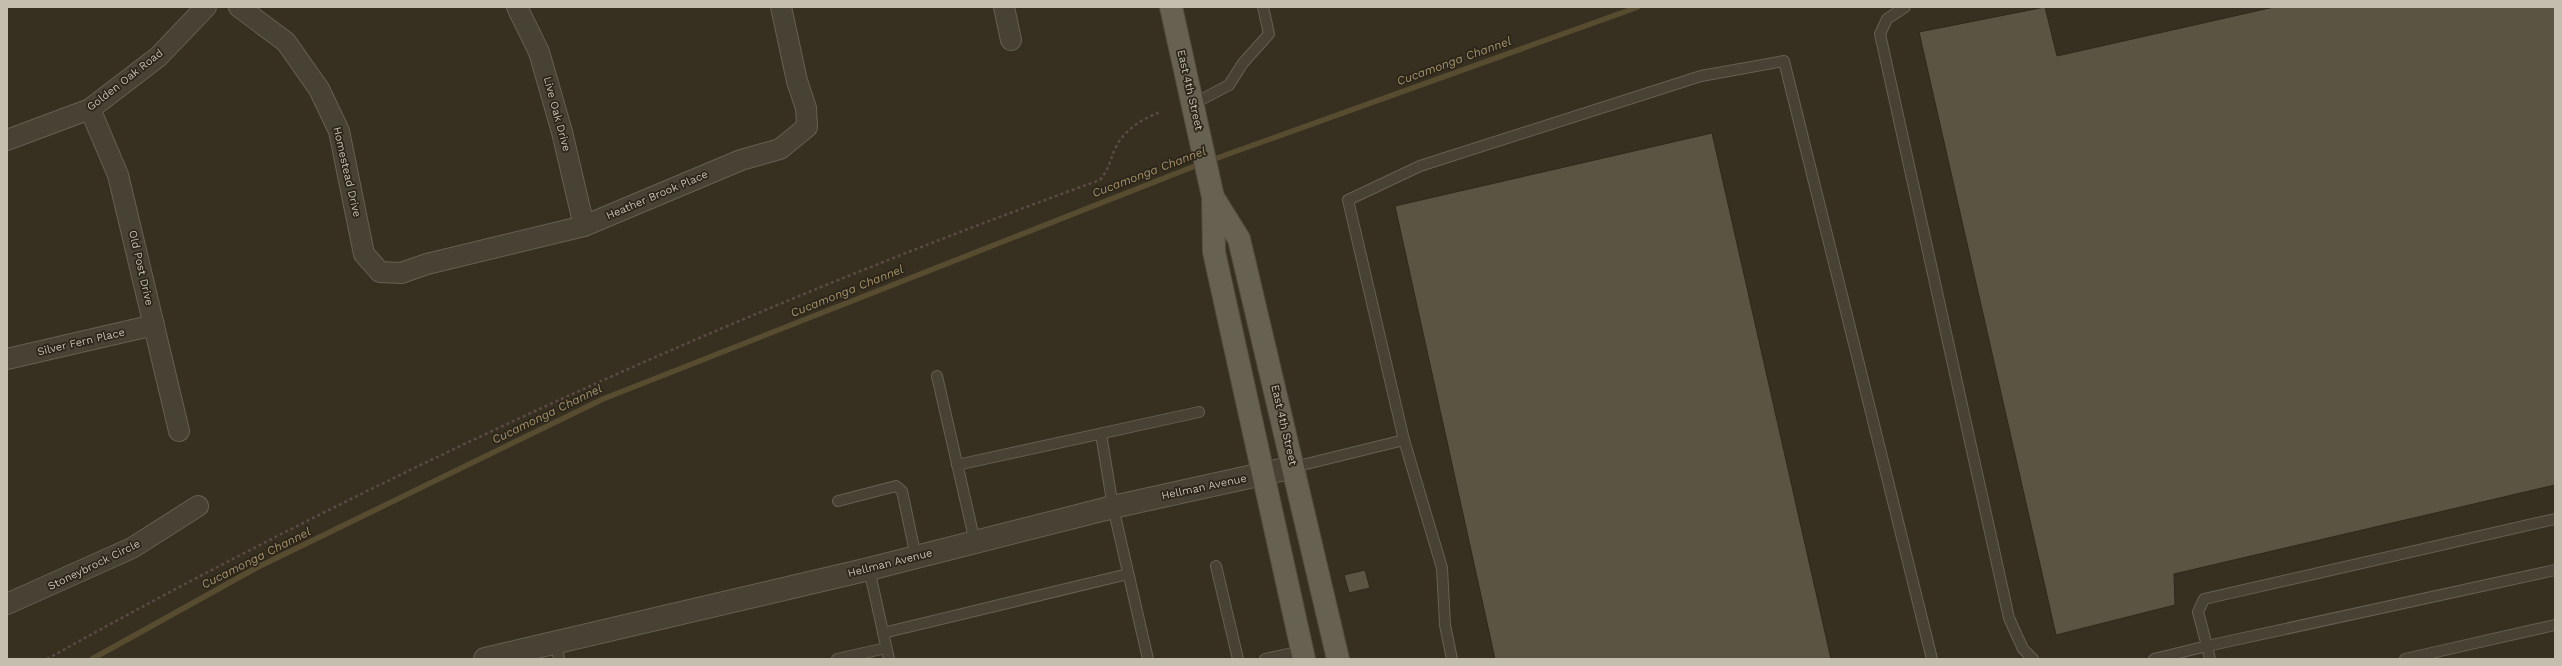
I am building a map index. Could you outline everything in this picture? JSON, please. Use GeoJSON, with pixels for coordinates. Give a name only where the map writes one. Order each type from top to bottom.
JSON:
{"type":"FeatureCollection","features":[{"type":"Feature","properties":{"kind":"main road","name":"East 4th Street"},"geometry":{"type":"LineString","coordinates":[[1171,7],[1213,197],[1214,252],[1303,655]]}},
{"type":"Feature","properties":{"kind":"main road","name":"East 4th Street"},"geometry":{"type":"LineString","coordinates":[[1213,197],[1239,239],[1294,467],[1338,659]]}},
{"type":"Feature","properties":{"kind":"street","name":"Golden Oak Road"},"geometry":{"type":"LineString","coordinates":[[7,140],[90,109],[158,56],[206,7]]}},
{"type":"Feature","properties":{"kind":"street","name":"Homestead Drive"},"geometry":{"type":"LineString","coordinates":[[239,7],[286,42],[319,89],[339,131],[364,254],[380,272]]}},
{"type":"Feature","properties":{"kind":"street","name":"Live Oak Drive"},"geometry":{"type":"LineString","coordinates":[[517,7],[540,52],[562,132],[584,226]]}},
{"type":"Feature","properties":{"kind":"street","name":"Heather Brook Place"},"geometry":{"type":"LineString","coordinates":[[380,272],[401,273],[427,264],[584,226],[741,160],[780,149],[807,128],[806,108],[797,81],[782,7]]}},
{"type":"Feature","properties":{"kind":"street"},"geometry":{"type":"LineString","coordinates":[[1004,7],[1011,40]]}},
{"type":"Feature","properties":{"kind":"street","name":"Old Post Drive"},"geometry":{"type":"LineString","coordinates":[[90,109],[118,175],[179,431]]}},
{"type":"Feature","properties":{"kind":"street","name":"Silver Fern Place"},"geometry":{"type":"LineString","coordinates":[[7,360],[154,325]]}},
{"type":"Feature","properties":{"kind":"street","name":"Hellman Avenue"},"geometry":{"type":"LineString","coordinates":[[485,659],[557,651],[1113,507],[1294,467]]}},
{"type":"Feature","properties":{"kind":"street","name":"Stoneybrock Circle"},"geometry":{"type":"LineString","coordinates":[[7,604],[132,548],[198,506]]}},
{"type":"Feature","properties":{"kind":"lane"},"geometry":{"type":"LineString","coordinates":[[1193,104],[1228,85],[1243,63],[1264,41],[1269,34],[1263,7]]}},
{"type":"Feature","properties":{"kind":"lane"},"geometry":{"type":"LineString","coordinates":[[1905,7],[1887,19],[1880,34],[2009,618],[2023,649],[2033,659]]}},
{"type":"Feature","properties":{"kind":"lane"},"geometry":{"type":"LineString","coordinates":[[1452,659],[1445,625],[1442,568],[1404,440],[1348,200],[1420,166],[1700,76],[1784,61],[1932,659]]}},
{"type":"Feature","properties":{"kind":"lane"},"geometry":{"type":"LineString","coordinates":[[936,376],[975,542]]}},
{"type":"Feature","properties":{"kind":"lane"},"geometry":{"type":"LineString","coordinates":[[957,465],[1199,412]]}},
{"type":"Feature","properties":{"kind":"lane"},"geometry":{"type":"LineString","coordinates":[[1101,434],[1113,507],[1148,659]]}},
{"type":"Feature","properties":{"kind":"lane"},"geometry":{"type":"LineString","coordinates":[[1294,467],[1404,440]]}},
{"type":"Feature","properties":{"kind":"lane"},"geometry":{"type":"LineString","coordinates":[[838,501],[896,486],[902,491],[916,557]]}},
{"type":"Feature","properties":{"kind":"lane"},"geometry":{"type":"LineString","coordinates":[[2210,659],[2198,612],[2204,599],[2555,519]]}},
{"type":"Feature","properties":{"kind":"lane"},"geometry":{"type":"LineString","coordinates":[[1216,566],[1238,659]]}},
{"type":"Feature","properties":{"kind":"lane"},"geometry":{"type":"LineString","coordinates":[[869,569],[889,659]]}},
{"type":"Feature","properties":{"kind":"lane"},"geometry":{"type":"LineString","coordinates":[[2154,659],[2207,646],[2555,570]]}},
{"type":"Feature","properties":{"kind":"lane"},"geometry":{"type":"LineString","coordinates":[[883,633],[1128,574]]}},
{"type":"Feature","properties":{"kind":"lane"},"geometry":{"type":"LineString","coordinates":[[2405,659],[2555,625]]}},
{"type":"Feature","properties":{"kind":"lane"},"geometry":{"type":"LineString","coordinates":[[837,659],[886,648]]}},
{"type":"Feature","properties":{"kind":"lane"},"geometry":{"type":"LineString","coordinates":[[1266,659],[1303,655]]}},
{"type":"Feature","properties":{"kind":"path"},"geometry":{"type":"LineString","coordinates":[[47,659],[279,534],[375,486],[550,404],[772,306],[1100,180],[1109,168],[1115,148],[1126,132],[1149,115],[1161,112]]}},
{"type":"Feature","properties":{"kind":"building"},"geometry":{"type":"Polygon","coordinates":[[[2045,7],[2057,56],[2274,7],[2555,7],[2555,485],[2174,574],[2175,605],[2056,635],[1919,32],[2045,7]]]}},
{"type":"Feature","properties":{"kind":"building"},"geometry":{"type":"Polygon","coordinates":[[[1712,133],[1831,659],[1495,659],[1395,206],[1712,133]]]}},
{"type":"Feature","properties":{"kind":"building"},"geometry":{"type":"Polygon","coordinates":[[[1365,570],[1370,588],[1349,593],[1344,575],[1365,570]]]}},
{"type":"Feature","properties":{"kind":"waterway","name":"Cucamonga Channel"},"geometry":{"type":"LineString","coordinates":[[1209,161],[1638,7]]}},
{"type":"Feature","properties":{"kind":"waterway","name":"Cucamonga Channel"},"geometry":{"type":"LineString","coordinates":[[92,659],[256,568],[603,399],[1200,164]]}}]}
